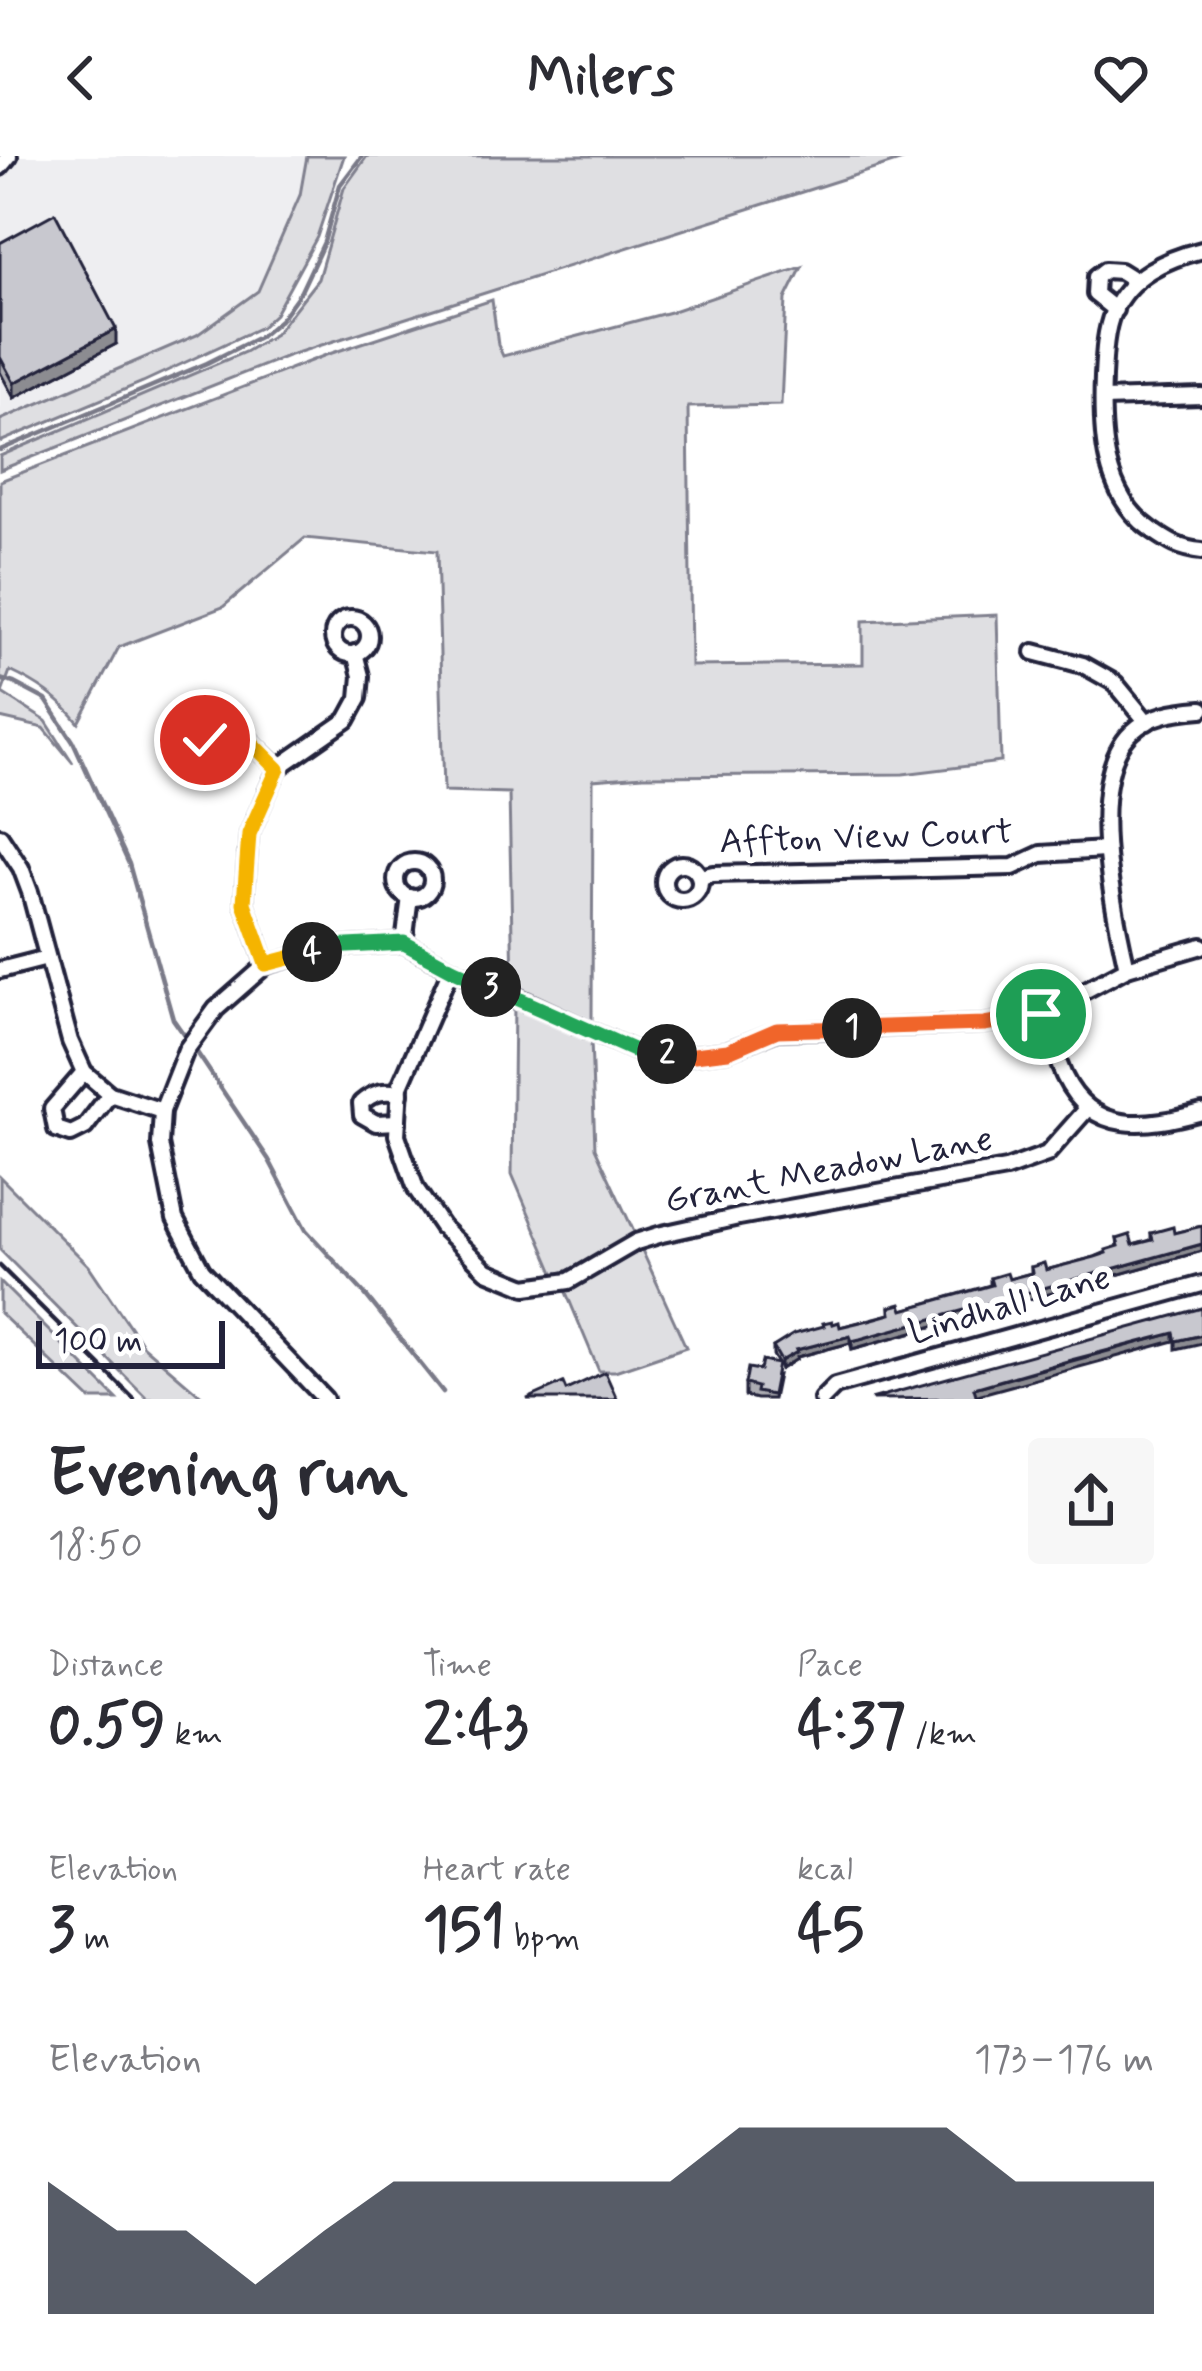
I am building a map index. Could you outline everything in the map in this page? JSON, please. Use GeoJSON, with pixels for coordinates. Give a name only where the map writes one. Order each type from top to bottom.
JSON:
{"type":"FeatureCollection","features":[{"type":"Feature","properties":{"kind":"street"},"geometry":{"type":"LineString","coordinates":[[0,167],[10,156]]}},
{"type":"Feature","properties":{"kind":"street"},"geometry":{"type":"LineString","coordinates":[[1202,250],[1169,258],[1136,281],[1115,310],[1104,356],[1102,398],[1108,465],[1120,496],[1141,523],[1179,549],[1202,551]]}},
{"type":"Feature","properties":{"kind":"street"},"geometry":{"type":"LineString","coordinates":[[1115,310],[1094,294],[1096,277],[1105,270],[1120,271],[1136,281]]}},
{"type":"Feature","properties":{"kind":"street"},"geometry":{"type":"LineString","coordinates":[[1102,398],[1202,396]]}},
{"type":"Feature","properties":{"kind":"street"},"geometry":{"type":"LineString","coordinates":[[1034,652],[1083,665],[1115,683],[1147,722]]}},
{"type":"Feature","properties":{"kind":"street"},"geometry":{"type":"LineString","coordinates":[[266,964],[244,903],[249,834],[278,769],[347,720],[359,698],[356,653]]}},
{"type":"Feature","properties":{"kind":"street"},"geometry":{"type":"LineString","coordinates":[[1127,968],[1108,887],[1105,850],[1109,787],[1118,750],[1147,722],[1175,711],[1202,710]]}},
{"type":"Feature","properties":{"kind":"street"},"geometry":{"type":"LineString","coordinates":[[214,724],[242,733],[278,769]]}},
{"type":"Feature","properties":{"kind":"street"},"geometry":{"type":"LineString","coordinates":[[0,836],[21,868],[70,1041],[84,1072],[110,1094],[162,1112]]}},
{"type":"Feature","properties":{"kind":"street","name":"Affton View Court"},"geometry":{"type":"LineString","coordinates":[[700,877],[1013,867],[1041,854],[1105,850]]}},
{"type":"Feature","properties":{"kind":"street"},"geometry":{"type":"LineString","coordinates":[[404,943],[410,897]]}},
{"type":"Feature","properties":{"kind":"street"},"geometry":{"type":"LineString","coordinates":[[325,1399],[202,1270],[175,1219],[160,1144],[162,1112],[186,1050],[216,1009],[266,964],[329,947],[404,943],[633,1050],[686,1056],[728,1051],[777,1030],[984,1024],[1041,1014],[1127,968],[1202,946]]}},
{"type":"Feature","properties":{"kind":"street"},"geometry":{"type":"LineString","coordinates":[[0,970],[47,958]]}},
{"type":"Feature","properties":{"kind":"street","name":"Grant Meadow Lane"},"geometry":{"type":"LineString","coordinates":[[452,969],[400,1086],[397,1135],[416,1189],[442,1227],[487,1271],[526,1287],[569,1282],[636,1242],[662,1234],[1006,1169],[1047,1154],[1087,1109]]}},
{"type":"Feature","properties":{"kind":"street"},"geometry":{"type":"LineString","coordinates":[[1041,1014],[1065,1078],[1087,1109],[1115,1121],[1143,1125],[1202,1112]]}},
{"type":"Feature","properties":{"kind":"street"},"geometry":{"type":"LineString","coordinates":[[84,1072],[52,1108],[56,1129],[71,1134],[85,1126],[110,1094]]}},
{"type":"Feature","properties":{"kind":"street"},"geometry":{"type":"LineString","coordinates":[[398,1122],[376,1123],[362,1115],[361,1103],[385,1090],[400,1093]]}},
{"type":"Feature","properties":{"kind":"street","name":"Lindhall Lane"},"geometry":{"type":"LineString","coordinates":[[822,1399],[835,1387],[1202,1283]]}},
{"type":"Feature","properties":{"kind":"shaded area"},"geometry":{"type":"Polygon","coordinates":[[[0,156],[307,156],[300,195],[259,291],[197,335],[0,420],[0,156]]]}},
{"type":"Feature","properties":{"kind":"shaded area"},"geometry":{"type":"Polygon","coordinates":[[[307,156],[344,156],[317,237],[275,314],[261,327],[143,382],[0,442],[0,420],[197,335],[258,291],[300,195],[307,156]]]}},
{"type":"Feature","properties":{"kind":"shaded area"},"geometry":{"type":"Polygon","coordinates":[[[367,156],[915,156],[287,356],[0,470],[0,456],[245,352],[275,334],[318,279],[344,188],[367,156]]]}},
{"type":"Feature","properties":{"kind":"shaded area"},"geometry":{"type":"Polygon","coordinates":[[[802,267],[786,299],[781,405],[688,407],[691,666],[863,664],[863,621],[997,615],[1001,762],[903,774],[593,780],[592,1021],[513,984],[509,793],[444,791],[437,551],[305,538],[223,607],[119,647],[79,723],[48,693],[10,671],[2,693],[46,721],[73,763],[44,728],[0,718],[0,481],[326,355],[492,300],[503,356],[670,312],[802,267]]]}},
{"type":"Feature","properties":{"kind":"shaded area"},"geometry":{"type":"Polygon","coordinates":[[[514,1003],[591,1040],[595,1148],[635,1234],[555,1275],[512,1174],[514,1003]]]}},
{"type":"Feature","properties":{"kind":"shaded area"},"geometry":{"type":"Polygon","coordinates":[[[0,1177],[89,1266],[143,1346],[205,1399],[148,1399],[0,1250],[0,1177]]]}},
{"type":"Feature","properties":{"kind":"shaded area"},"geometry":{"type":"Polygon","coordinates":[[[641,1248],[686,1347],[615,1371],[599,1371],[565,1290],[641,1248]]]}},
{"type":"Feature","properties":{"kind":"shaded area"},"geometry":{"type":"Polygon","coordinates":[[[0,1282],[117,1399],[90,1399],[0,1313],[0,1282]]]}},
{"type":"Feature","properties":{"kind":"building"},"geometry":{"type":"Polygon","coordinates":[[[55,213],[116,329],[14,383],[0,357],[0,243],[55,213]]]}},
{"type":"Feature","properties":{"kind":"building"},"geometry":{"type":"Polygon","coordinates":[[[1202,1226],[1202,1244],[860,1339],[852,1341],[850,1336],[796,1350],[781,1361],[773,1347],[823,1323],[839,1322],[840,1327],[869,1320],[891,1314],[890,1307],[901,1304],[903,1310],[992,1285],[990,1278],[1007,1273],[1009,1279],[1032,1273],[1031,1267],[1044,1263],[1046,1270],[1095,1257],[1130,1235],[1133,1245],[1153,1240],[1151,1233],[1202,1226]]]}},
{"type":"Feature","properties":{"kind":"building"},"geometry":{"type":"Polygon","coordinates":[[[1202,1308],[1202,1335],[1176,1341],[1174,1333],[1071,1360],[974,1388],[977,1398],[871,1399],[1202,1308]]]}},
{"type":"Feature","properties":{"kind":"building"},"geometry":{"type":"Polygon","coordinates":[[[762,1361],[778,1364],[772,1395],[745,1384],[748,1368],[760,1370],[762,1361]]]}},
{"type":"Feature","properties":{"kind":"building"},"geometry":{"type":"Polygon","coordinates":[[[605,1372],[617,1399],[527,1399],[563,1383],[566,1390],[605,1372]]]}},
{"type":"Feature","properties":{"kind":"waterway"},"geometry":{"type":"LineString","coordinates":[[0,450],[261,336],[301,291],[324,242],[340,185],[362,156]]}},
{"type":"Feature","properties":{"kind":"waterway"},"geometry":{"type":"LineString","coordinates":[[0,679],[46,700],[73,741],[129,864],[173,1019],[187,1039]]}},
{"type":"Feature","properties":{"kind":"waterway"},"geometry":{"type":"LineString","coordinates":[[194,1048],[269,1160],[306,1230],[364,1293],[443,1392]]}},
{"type":"Feature","properties":{"kind":"railway"},"geometry":{"type":"LineString","coordinates":[[0,1266],[134,1399]]}},
{"type":"Feature","properties":{"kind":"route"},"geometry":{"type":"LineString","coordinates":[[205,740],[214,724],[242,733],[278,769],[249,834],[244,903],[266,964],[329,947],[404,943],[633,1050],[686,1056],[728,1051],[777,1030],[984,1024],[1041,1014]]}}]}
